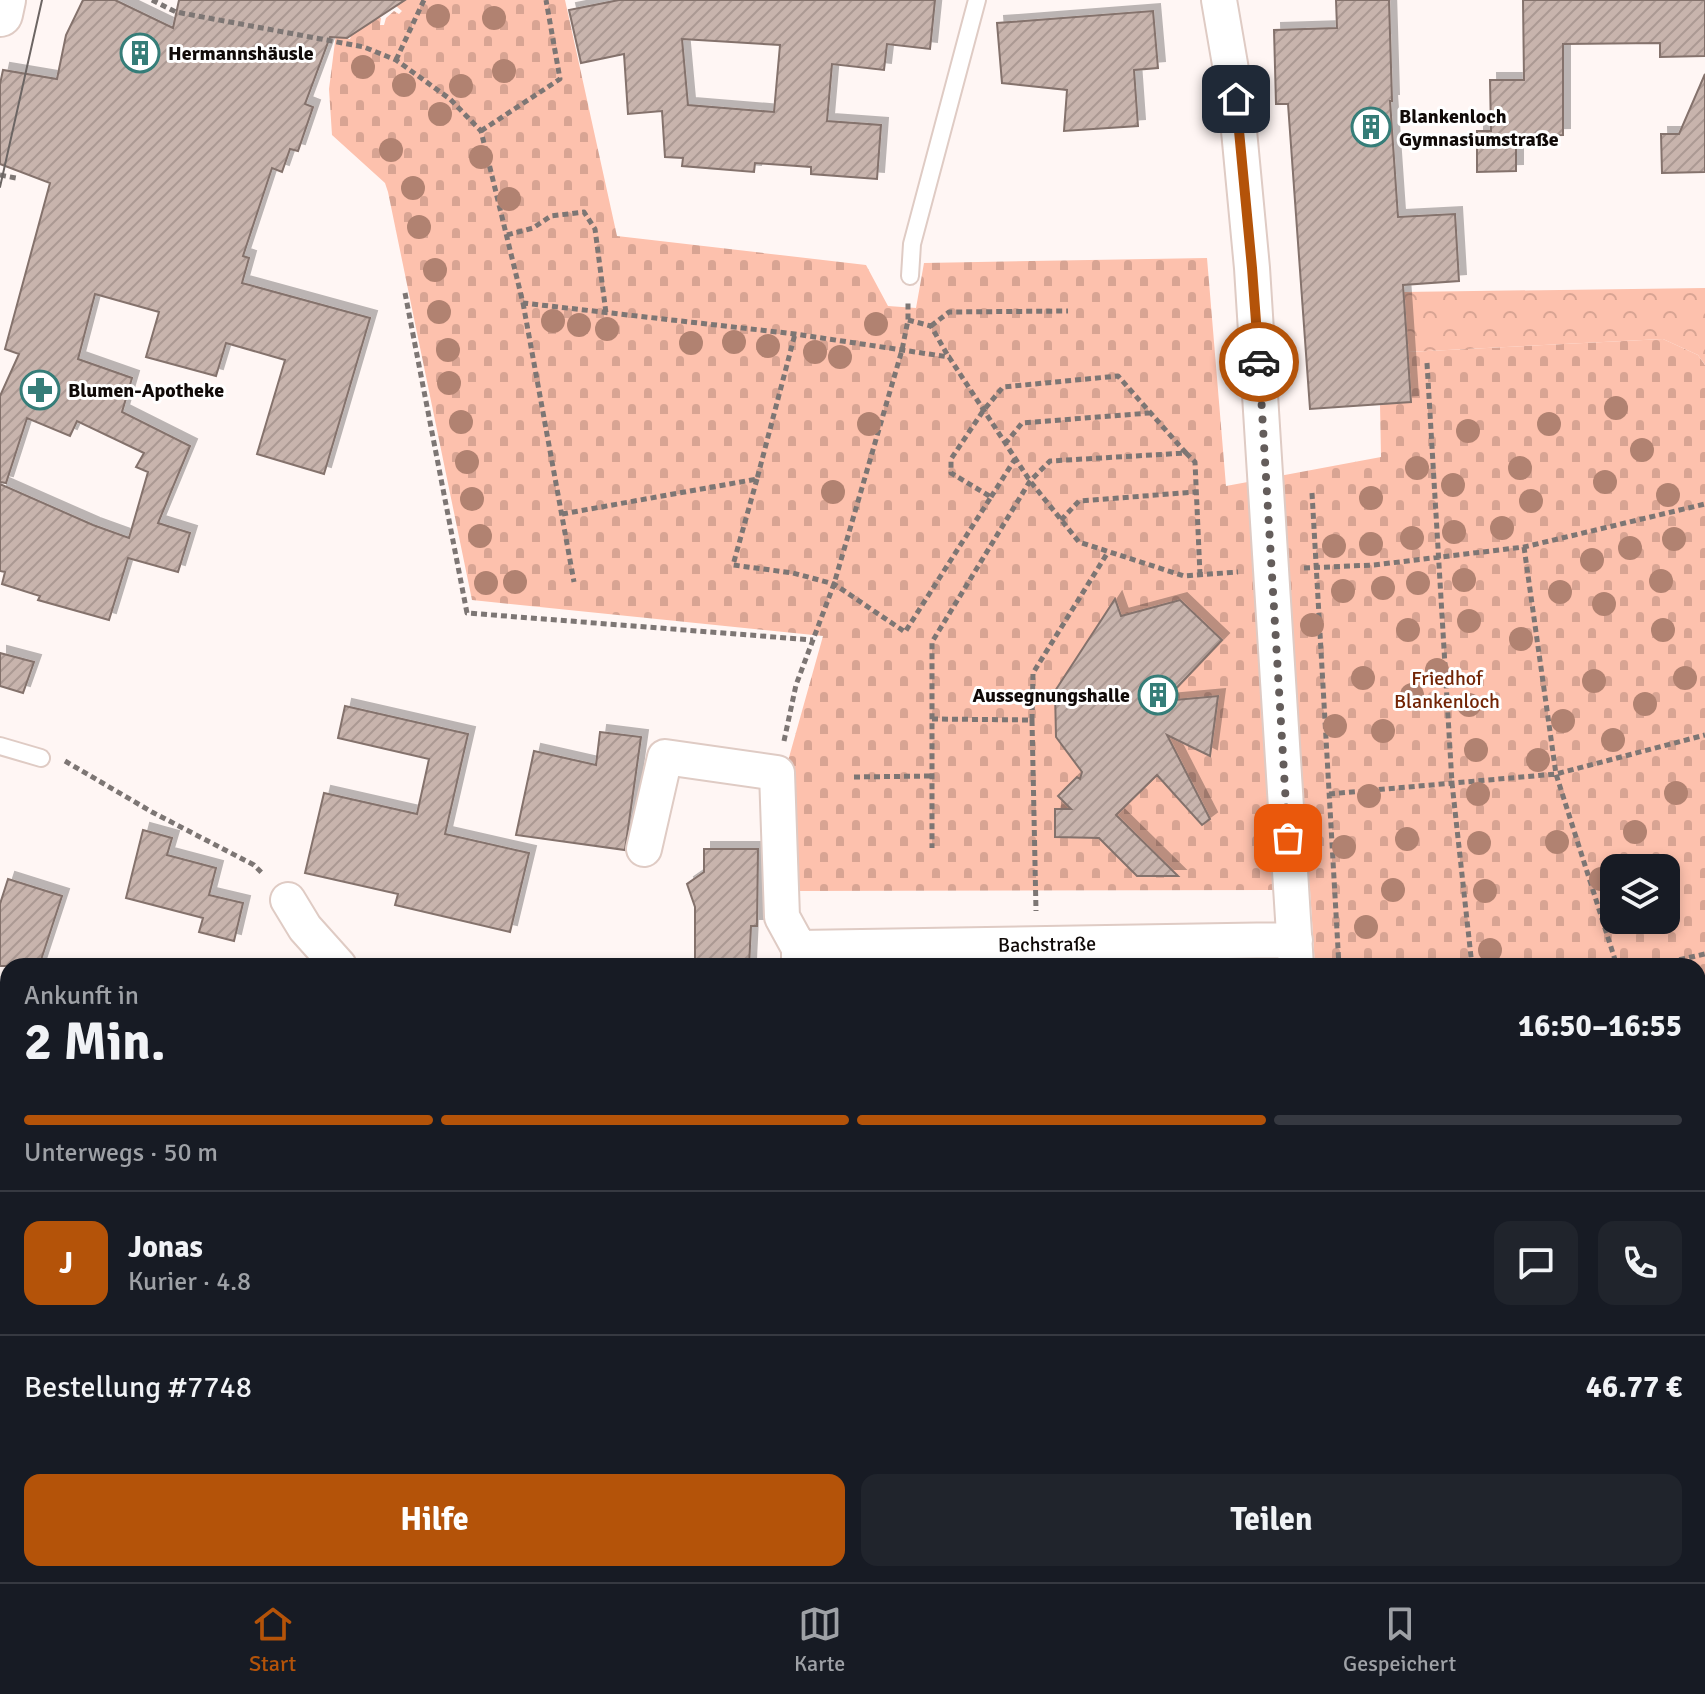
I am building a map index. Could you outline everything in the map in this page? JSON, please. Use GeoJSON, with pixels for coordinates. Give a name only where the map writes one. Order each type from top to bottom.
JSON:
{"type":"FeatureCollection","features":[{"type":"Feature","properties":{"kind":"street"},"geometry":{"type":"LineString","coordinates":[[0,14],[3,0]]}},
{"type":"Feature","properties":{"kind":"street"},"geometry":{"type":"LineString","coordinates":[[1219,0],[1236,99],[1252,268],[1295,953]]}},
{"type":"Feature","properties":{"kind":"street"},"geometry":{"type":"LineString","coordinates":[[644,849],[665,757],[777,773]]}},
{"type":"Feature","properties":{"kind":"street","name":"Bachstraße"},"geometry":{"type":"LineString","coordinates":[[777,773],[782,917],[799,957],[1036,944],[1295,953]]}},
{"type":"Feature","properties":{"kind":"street"},"geometry":{"type":"LineString","coordinates":[[288,900],[305,928],[332,958]]}},
{"type":"Feature","properties":{"kind":"lane"},"geometry":{"type":"LineString","coordinates":[[910,276],[912,244],[977,0]]}},
{"type":"Feature","properties":{"kind":"lane"},"geometry":{"type":"LineString","coordinates":[[0,746],[41,758]]}},
{"type":"Feature","properties":{"kind":"path"},"geometry":{"type":"LineString","coordinates":[[152,0],[176,12],[364,47],[396,60],[450,99],[481,131],[523,303],[574,582]]}},
{"type":"Feature","properties":{"kind":"path"},"geometry":{"type":"LineString","coordinates":[[396,60],[424,0]]}},
{"type":"Feature","properties":{"kind":"path"},"geometry":{"type":"LineString","coordinates":[[481,131],[560,79],[546,0]]}},
{"type":"Feature","properties":{"kind":"path"},"geometry":{"type":"LineString","coordinates":[[0,175],[16,178]]}},
{"type":"Feature","properties":{"kind":"path"},"geometry":{"type":"LineString","coordinates":[[507,235],[533,228],[551,216],[584,212],[595,229],[606,313]]}},
{"type":"Feature","properties":{"kind":"path"},"geometry":{"type":"LineString","coordinates":[[777,773],[796,685],[834,584],[902,350],[908,320],[910,276]]}},
{"type":"Feature","properties":{"kind":"path"},"geometry":{"type":"LineString","coordinates":[[405,293],[467,613],[813,640]]}},
{"type":"Feature","properties":{"kind":"path"},"geometry":{"type":"LineString","coordinates":[[523,303],[795,334],[902,350]]}},
{"type":"Feature","properties":{"kind":"path"},"geometry":{"type":"LineString","coordinates":[[931,326],[949,312],[1068,311]]}},
{"type":"Feature","properties":{"kind":"path"},"geometry":{"type":"LineString","coordinates":[[908,320],[931,326],[949,357]]}},
{"type":"Feature","properties":{"kind":"path"},"geometry":{"type":"LineString","coordinates":[[795,334],[733,565],[793,573],[834,584],[905,632],[1015,459]]}},
{"type":"Feature","properties":{"kind":"path"},"geometry":{"type":"LineString","coordinates":[[1427,363],[1452,783],[1471,958]]}},
{"type":"Feature","properties":{"kind":"path"},"geometry":{"type":"LineString","coordinates":[[991,497],[951,473],[951,459],[1003,387],[1118,376],[1195,462],[1200,575]]}},
{"type":"Feature","properties":{"kind":"path"},"geometry":{"type":"LineString","coordinates":[[1005,444],[1022,423],[1150,413]]}},
{"type":"Feature","properties":{"kind":"path"},"geometry":{"type":"LineString","coordinates":[[932,848],[932,642],[1030,481],[1050,461],[1186,453]]}},
{"type":"Feature","properties":{"kind":"path"},"geometry":{"type":"LineString","coordinates":[[562,514],[757,479]]}},
{"type":"Feature","properties":{"kind":"path"},"geometry":{"type":"LineString","coordinates":[[1061,520],[1079,501],[1196,492]]}},
{"type":"Feature","properties":{"kind":"path"},"geometry":{"type":"LineString","coordinates":[[1312,493],[1339,958]]}},
{"type":"Feature","properties":{"kind":"path"},"geometry":{"type":"LineString","coordinates":[[1524,547],[1556,774],[1614,958]]}},
{"type":"Feature","properties":{"kind":"path"},"geometry":{"type":"LineString","coordinates":[[1036,944],[1033,673],[1108,552]]}},
{"type":"Feature","properties":{"kind":"path"},"geometry":{"type":"LineString","coordinates":[[932,719],[1032,720]]}},
{"type":"Feature","properties":{"kind":"path"},"geometry":{"type":"LineString","coordinates":[[1329,794],[1556,774],[1705,735]]}},
{"type":"Feature","properties":{"kind":"path"},"geometry":{"type":"LineString","coordinates":[[41,758],[55,756],[152,812],[254,865],[288,900]]}},
{"type":"Feature","properties":{"kind":"path"},"geometry":{"type":"LineString","coordinates":[[854,777],[931,776]]}},
{"type":"Feature","properties":{"kind":"green space","name":"Friedhof Blankenloch"},"geometry":{"type":"Polygon","coordinates":[[[397,0],[565,0],[617,236],[866,265],[888,306],[916,308],[924,263],[1207,258],[1226,486],[1381,457],[1380,404],[1411,401],[1408,352],[1663,339],[1698,355],[1705,365],[1705,958],[1314,958],[1310,890],[794,891],[788,761],[823,636],[472,600],[388,192],[385,183],[332,135],[329,89],[336,34],[350,39],[353,27],[360,29],[369,24],[370,16],[381,18],[380,25],[384,25],[386,18],[394,11],[399,14],[402,11],[396,6],[397,0]]]}},
{"type":"Feature","properties":{"kind":"green space"},"geometry":{"type":"Polygon","coordinates":[[[1705,288],[1705,365],[1698,355],[1663,339],[1408,352],[1403,292],[1705,288]]]}},
{"type":"Feature","properties":{"kind":"building"},"geometry":{"type":"Polygon","coordinates":[[[83,0],[115,0],[173,28],[179,0],[405,0],[347,38],[330,37],[305,104],[313,107],[298,151],[290,149],[282,172],[272,168],[243,256],[249,258],[242,283],[370,318],[324,474],[257,454],[285,360],[226,343],[216,376],[146,357],[159,312],[95,294],[78,359],[132,378],[122,412],[190,446],[158,523],[190,533],[178,572],[128,558],[109,620],[38,600],[40,596],[2,584],[5,572],[0,571],[0,484],[129,538],[148,472],[136,467],[144,453],[77,421],[70,436],[27,418],[6,483],[0,482],[0,396],[19,354],[5,349],[50,183],[0,164],[0,84],[3,70],[57,79],[66,35],[83,0]]]}},
{"type":"Feature","properties":{"kind":"building"},"geometry":{"type":"Polygon","coordinates":[[[619,0],[935,0],[930,49],[887,44],[884,70],[832,64],[827,121],[881,125],[877,179],[811,174],[811,167],[755,163],[754,172],[682,166],[683,158],[665,157],[662,111],[628,114],[624,54],[581,63],[569,10],[619,0]],[[682,39],[688,105],[774,112],[780,45],[682,39]]]}},
{"type":"Feature","properties":{"kind":"building"},"geometry":{"type":"Polygon","coordinates":[[[1336,0],[1389,0],[1390,101],[1398,217],[1455,214],[1459,281],[1403,285],[1411,402],[1310,409],[1288,104],[1276,104],[1274,30],[1337,28],[1336,0]]]}},
{"type":"Feature","properties":{"kind":"building"},"geometry":{"type":"Polygon","coordinates":[[[1523,0],[1705,0],[1705,56],[1660,57],[1660,43],[1563,44],[1563,135],[1516,136],[1516,171],[1477,172],[1477,131],[1491,131],[1490,80],[1524,80],[1523,0]]]}},
{"type":"Feature","properties":{"kind":"building"},"geometry":{"type":"Polygon","coordinates":[[[1153,11],[1158,68],[1134,70],[1138,126],[1064,131],[1067,90],[1002,83],[997,23],[1153,11]]]}},
{"type":"Feature","properties":{"kind":"building"},"geometry":{"type":"Polygon","coordinates":[[[1705,74],[1705,172],[1662,173],[1661,134],[1679,134],[1705,74]]]}},
{"type":"Feature","properties":{"kind":"building","name":"Aussegnungshalle"},"geometry":{"type":"Polygon","coordinates":[[[1115,599],[1121,616],[1180,600],[1222,640],[1164,701],[1218,696],[1210,756],[1167,735],[1210,819],[1202,825],[1157,775],[1116,815],[1178,876],[1137,876],[1099,838],[1055,837],[1055,809],[1071,809],[1058,796],[1077,777],[1080,779],[1082,772],[1056,737],[1055,691],[1115,599]]]}},
{"type":"Feature","properties":{"kind":"building"},"geometry":{"type":"Polygon","coordinates":[[[0,653],[34,662],[23,693],[0,686],[0,653]]]}},
{"type":"Feature","properties":{"kind":"building"},"geometry":{"type":"Polygon","coordinates":[[[345,706],[468,734],[445,834],[529,853],[510,932],[395,905],[398,894],[305,873],[324,793],[417,814],[429,759],[338,738],[345,706]]]}},
{"type":"Feature","properties":{"kind":"building"},"geometry":{"type":"Polygon","coordinates":[[[600,732],[641,737],[625,850],[516,835],[534,751],[596,765],[600,732]]]}},
{"type":"Feature","properties":{"kind":"building"},"geometry":{"type":"Polygon","coordinates":[[[143,830],[172,838],[167,855],[216,868],[209,895],[243,903],[234,941],[199,932],[203,918],[126,898],[143,830]]]}},
{"type":"Feature","properties":{"kind":"building"},"geometry":{"type":"Polygon","coordinates":[[[704,849],[758,849],[757,926],[751,926],[749,958],[695,958],[695,907],[687,884],[704,872],[704,849]]]}},
{"type":"Feature","properties":{"kind":"building"},"geometry":{"type":"Polygon","coordinates":[[[8,879],[62,896],[42,958],[0,958],[0,904],[8,879]]]}},
{"type":"Feature","properties":{"kind":"tram line"},"geometry":{"type":"LineString","coordinates":[[0,187],[42,0]]}},
{"type":"Feature","properties":{"kind":"way so far"},"geometry":{"type":"LineString","coordinates":[[1259,362],[1288,838]]}},
{"type":"Feature","properties":{"kind":"place","name":"Hermannshäusle"},"geometry":{"type":"Point","coordinates":[140,53]}},
{"type":"Feature","properties":{"kind":"place","name":"Blankenloch Gymnasiumstraße"},"geometry":{"type":"Point","coordinates":[1371,127]}},
{"type":"Feature","properties":{"kind":"place","name":"Blumen-Apotheke"},"geometry":{"type":"Point","coordinates":[40,390]}},
{"type":"Feature","properties":{"kind":"place","name":"Aussegnungshalle"},"geometry":{"type":"Point","coordinates":[1158,695]}},
{"type":"Feature","properties":{"kind":"route"},"geometry":{"type":"LineString","coordinates":[[1236,99],[1259,362]]}}]}
